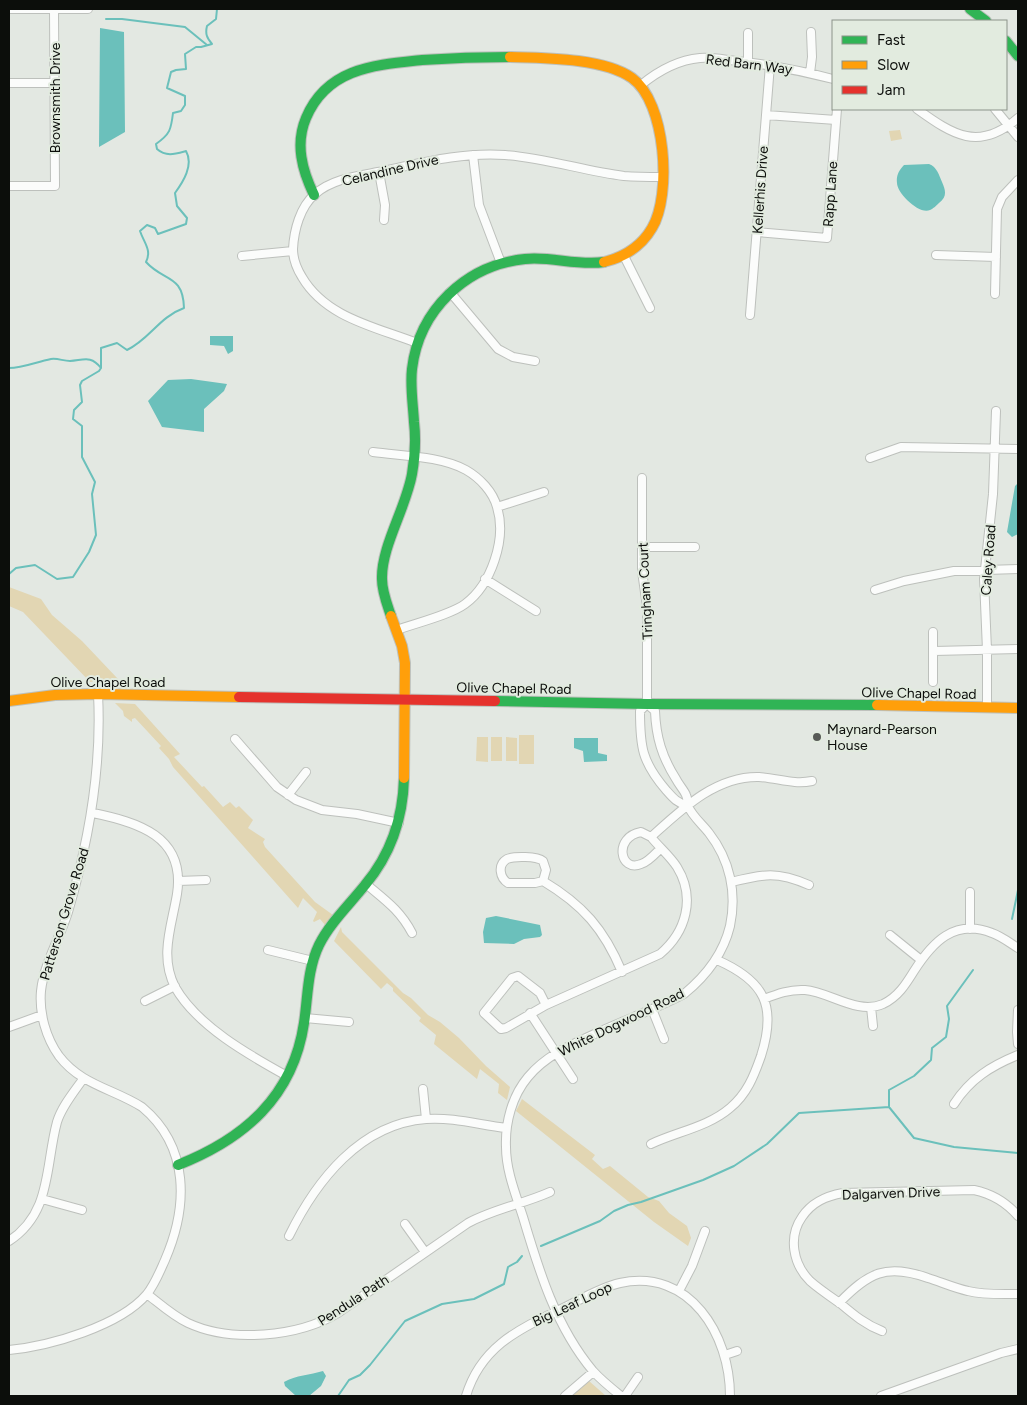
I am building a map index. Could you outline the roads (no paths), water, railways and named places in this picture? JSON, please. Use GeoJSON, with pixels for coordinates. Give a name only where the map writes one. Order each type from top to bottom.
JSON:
{"type":"FeatureCollection","features":[{"type":"Feature","properties":{"kind":"street","name":"Brownsmith Drive"},"geometry":{"type":"LineString","coordinates":[[9,186],[55,186],[54,9]]}},
{"type":"Feature","properties":{"kind":"street"},"geometry":{"type":"LineString","coordinates":[[9,10],[88,9]]}},
{"type":"Feature","properties":{"kind":"street"},"geometry":{"type":"LineString","coordinates":[[970,9],[985,20]]}},
{"type":"Feature","properties":{"kind":"street"},"geometry":{"type":"LineString","coordinates":[[810,73],[812,57],[811,32]]}},
{"type":"Feature","properties":{"kind":"street"},"geometry":{"type":"LineString","coordinates":[[748,33],[748,62]]}},
{"type":"Feature","properties":{"kind":"street"},"geometry":{"type":"LineString","coordinates":[[1007,42],[1018,56]]}},
{"type":"Feature","properties":{"kind":"street"},"geometry":{"type":"LineString","coordinates":[[178,1165],[212,1152],[241,1132],[273,1100],[287,1076],[299,1049],[313,961],[322,941],[332,923],[366,884],[389,852],[399,823],[403,794],[405,659],[384,593],[383,569],[385,557],[407,497],[415,457],[412,364],[417,343],[430,315],[450,292],[472,274],[501,263],[528,258],[592,264],[610,262],[624,256],[642,243],[655,223],[660,209],[662,152],[658,124],[654,109],[641,85],[620,71],[601,65],[512,57],[443,58],[374,66],[353,71],[333,82],[319,96],[308,112],[302,128],[300,164],[308,186],[314,195]]}},
{"type":"Feature","properties":{"kind":"street","name":"Red Barn Way"},"geometry":{"type":"LineString","coordinates":[[641,85],[657,72],[686,61],[712,58],[770,65],[832,79]]}},
{"type":"Feature","properties":{"kind":"street","name":"Kellerhis Drive"},"geometry":{"type":"LineString","coordinates":[[750,316],[770,65]]}},
{"type":"Feature","properties":{"kind":"street"},"geometry":{"type":"LineString","coordinates":[[9,83],[55,83]]}},
{"type":"Feature","properties":{"kind":"street","name":"Rapp Lane"},"geometry":{"type":"LineString","coordinates":[[757,232],[827,238],[837,110]]}},
{"type":"Feature","properties":{"kind":"street"},"geometry":{"type":"LineString","coordinates":[[996,110],[1018,137]]}},
{"type":"Feature","properties":{"kind":"street"},"geometry":{"type":"LineString","coordinates":[[926,111],[947,130],[961,136],[985,136],[996,133],[1009,126],[1018,118]]}},
{"type":"Feature","properties":{"kind":"street"},"geometry":{"type":"LineString","coordinates":[[766,115],[836,120]]}},
{"type":"Feature","properties":{"kind":"street"},"geometry":{"type":"LineString","coordinates":[[473,155],[479,205],[501,263]]}},
{"type":"Feature","properties":{"kind":"street","name":"Celandine Drive"},"geometry":{"type":"LineString","coordinates":[[417,343],[360,323],[335,310],[315,296],[298,270],[293,251],[296,228],[301,215],[314,195],[324,188],[336,182],[443,157],[473,155],[520,157],[615,174],[662,177]]}},
{"type":"Feature","properties":{"kind":"street"},"geometry":{"type":"LineString","coordinates":[[379,172],[385,205],[384,220]]}},
{"type":"Feature","properties":{"kind":"street"},"geometry":{"type":"LineString","coordinates":[[995,294],[996,220],[999,203],[1006,192],[1018,180]]}},
{"type":"Feature","properties":{"kind":"street"},"geometry":{"type":"LineString","coordinates":[[242,256],[293,251]]}},
{"type":"Feature","properties":{"kind":"street"},"geometry":{"type":"LineString","coordinates":[[936,255],[996,257]]}},
{"type":"Feature","properties":{"kind":"street"},"geometry":{"type":"LineString","coordinates":[[624,256],[650,308]]}},
{"type":"Feature","properties":{"kind":"street"},"geometry":{"type":"LineString","coordinates":[[450,292],[498,349],[513,357],[535,360]]}},
{"type":"Feature","properties":{"kind":"street","name":"Caley Road"},"geometry":{"type":"LineString","coordinates":[[987,708],[988,650],[984,580],[993,501],[996,411]]}},
{"type":"Feature","properties":{"kind":"street"},"geometry":{"type":"LineString","coordinates":[[870,458],[901,447],[1018,450]]}},
{"type":"Feature","properties":{"kind":"street"},"geometry":{"type":"LineString","coordinates":[[373,452],[445,462],[465,469],[484,485],[497,507],[500,526],[498,544],[485,579],[474,595],[461,607],[397,630]]}},
{"type":"Feature","properties":{"kind":"street","name":"Tringham Court"},"geometry":{"type":"LineString","coordinates":[[642,478],[642,571],[647,607],[647,704]]}},
{"type":"Feature","properties":{"kind":"street"},"geometry":{"type":"LineString","coordinates":[[497,507],[544,492]]}},
{"type":"Feature","properties":{"kind":"street"},"geometry":{"type":"LineString","coordinates":[[643,547],[695,547]]}},
{"type":"Feature","properties":{"kind":"street"},"geometry":{"type":"LineString","coordinates":[[875,590],[954,571],[1018,569]]}},
{"type":"Feature","properties":{"kind":"street"},"geometry":{"type":"LineString","coordinates":[[485,579],[536,611]]}},
{"type":"Feature","properties":{"kind":"street"},"geometry":{"type":"LineString","coordinates":[[933,632],[934,682]]}},
{"type":"Feature","properties":{"kind":"street"},"geometry":{"type":"LineString","coordinates":[[934,651],[1018,649]]}},
{"type":"Feature","properties":{"kind":"street","name":"Olive Chapel Road"},"geometry":{"type":"LineString","coordinates":[[9,701],[55,695],[98,694],[647,704],[896,705],[1018,708]]}},
{"type":"Feature","properties":{"kind":"street","name":"Patterson Grove Road"},"geometry":{"type":"LineString","coordinates":[[9,1350],[56,1341],[94,1328],[122,1314],[147,1294],[166,1258],[178,1222],[181,1189],[178,1165],[166,1133],[150,1113],[134,1102],[83,1078],[65,1063],[52,1044],[42,1015],[41,997],[44,974],[67,912],[81,863],[92,813],[99,743],[98,694]]}},
{"type":"Feature","properties":{"kind":"street","name":"White Dogwood Road"},"geometry":{"type":"LineString","coordinates":[[621,1396],[593,1372],[575,1346],[556,1311],[542,1279],[507,1164],[506,1128],[513,1104],[522,1085],[538,1066],[555,1053],[579,1041],[684,994],[697,983],[716,960],[724,943],[731,920],[733,901],[731,882],[720,850],[688,806],[687,796],[662,754],[656,731],[655,712],[647,704],[640,711],[641,745],[645,759],[654,775],[678,804],[688,806]]}},
{"type":"Feature","properties":{"kind":"street"},"geometry":{"type":"LineString","coordinates":[[235,739],[277,787],[304,804],[322,810],[357,814],[399,823]]}},
{"type":"Feature","properties":{"kind":"street"},"geometry":{"type":"LineString","coordinates":[[288,795],[306,772]]}},
{"type":"Feature","properties":{"kind":"street"},"geometry":{"type":"LineString","coordinates":[[651,837],[688,806],[714,788],[734,780],[757,777],[799,784],[812,781]]}},
{"type":"Feature","properties":{"kind":"street"},"geometry":{"type":"LineString","coordinates":[[92,813],[125,819],[150,831],[162,841],[171,854],[178,882],[167,948],[169,966],[175,986],[195,1011],[226,1039],[287,1076]]}},
{"type":"Feature","properties":{"kind":"street"},"geometry":{"type":"LineString","coordinates":[[546,1005],[540,993],[518,976],[512,978],[484,1013],[501,1029],[510,1026],[546,1005],[660,954],[672,942],[683,924],[688,903],[685,885],[677,866],[651,837],[641,832],[628,838],[624,843],[622,854],[625,860],[633,865],[641,865],[660,849]]}},
{"type":"Feature","properties":{"kind":"street"},"geometry":{"type":"LineString","coordinates":[[511,858],[540,858],[546,870],[543,881],[535,884],[508,883],[502,876],[501,866],[503,862],[511,858]]}},
{"type":"Feature","properties":{"kind":"street"},"geometry":{"type":"LineString","coordinates":[[731,882],[761,876],[778,875],[796,879],[809,885]]}},
{"type":"Feature","properties":{"kind":"street"},"geometry":{"type":"LineString","coordinates":[[178,882],[206,880]]}},
{"type":"Feature","properties":{"kind":"street"},"geometry":{"type":"LineString","coordinates":[[543,881],[571,899],[590,917],[610,944],[622,972]]}},
{"type":"Feature","properties":{"kind":"street"},"geometry":{"type":"LineString","coordinates":[[366,884],[399,912],[412,933]]}},
{"type":"Feature","properties":{"kind":"street"},"geometry":{"type":"LineString","coordinates":[[970,892],[970,929]]}},
{"type":"Feature","properties":{"kind":"street"},"geometry":{"type":"LineString","coordinates":[[764,999],[788,991],[807,990],[862,1006],[883,1004],[898,994],[932,946],[942,937],[956,931],[970,929],[985,930],[1018,948]]}},
{"type":"Feature","properties":{"kind":"street"},"geometry":{"type":"LineString","coordinates":[[890,935],[922,960]]}},
{"type":"Feature","properties":{"kind":"street"},"geometry":{"type":"LineString","coordinates":[[268,950],[313,961]]}},
{"type":"Feature","properties":{"kind":"street"},"geometry":{"type":"LineString","coordinates":[[651,1144],[723,1114],[736,1103],[756,1073],[767,1036],[768,1016],[764,999],[752,982],[734,968],[716,960]]}},
{"type":"Feature","properties":{"kind":"street"},"geometry":{"type":"LineString","coordinates":[[145,1001],[175,986]]}},
{"type":"Feature","properties":{"kind":"street"},"geometry":{"type":"LineString","coordinates":[[870,1006],[873,1026]]}},
{"type":"Feature","properties":{"kind":"street"},"geometry":{"type":"LineString","coordinates":[[652,1009],[664,1039]]}},
{"type":"Feature","properties":{"kind":"street"},"geometry":{"type":"LineString","coordinates":[[1018,1010],[1018,1044]]}},
{"type":"Feature","properties":{"kind":"street"},"geometry":{"type":"LineString","coordinates":[[530,1013],[573,1079]]}},
{"type":"Feature","properties":{"kind":"street"},"geometry":{"type":"LineString","coordinates":[[9,1027],[42,1015]]}},
{"type":"Feature","properties":{"kind":"street"},"geometry":{"type":"LineString","coordinates":[[305,1018],[349,1022]]}},
{"type":"Feature","properties":{"kind":"street"},"geometry":{"type":"LineString","coordinates":[[954,1104],[973,1080],[995,1065],[1018,1055]]}},
{"type":"Feature","properties":{"kind":"street"},"geometry":{"type":"LineString","coordinates":[[9,1241],[31,1221],[42,1199],[58,1122],[64,1108],[83,1078]]}},
{"type":"Feature","properties":{"kind":"street"},"geometry":{"type":"LineString","coordinates":[[424,1089],[426,1119]]}},
{"type":"Feature","properties":{"kind":"street"},"geometry":{"type":"LineString","coordinates":[[289,1236],[302,1209],[320,1183],[351,1152],[373,1136],[407,1122],[426,1119],[506,1128]]}},
{"type":"Feature","properties":{"kind":"street","name":"Dalgarven Drive"},"geometry":{"type":"LineString","coordinates":[[882,1331],[868,1326],[806,1276],[796,1259],[794,1240],[798,1222],[806,1211],[822,1198],[843,1193],[974,1190],[985,1192],[997,1198],[1018,1216]]}},
{"type":"Feature","properties":{"kind":"street","name":"Pendula Path"},"geometry":{"type":"LineString","coordinates":[[147,1294],[181,1320],[202,1328],[240,1334],[288,1333],[330,1318],[475,1219],[550,1192]]}},
{"type":"Feature","properties":{"kind":"street"},"geometry":{"type":"LineString","coordinates":[[42,1199],[82,1210]]}},
{"type":"Feature","properties":{"kind":"street"},"geometry":{"type":"LineString","coordinates":[[405,1224],[425,1252]]}},
{"type":"Feature","properties":{"kind":"street"},"geometry":{"type":"LineString","coordinates":[[679,1292],[692,1266],[705,1231]]}},
{"type":"Feature","properties":{"kind":"street"},"geometry":{"type":"LineString","coordinates":[[839,1303],[855,1286],[865,1279],[891,1272],[914,1273],[967,1291],[1018,1294]]}},
{"type":"Feature","properties":{"kind":"street","name":"Big Leaf Loop"},"geometry":{"type":"LineString","coordinates":[[466,1396],[477,1371],[498,1345],[519,1329],[602,1289],[620,1283],[648,1282],[662,1284],[679,1292],[695,1304],[707,1317],[725,1355],[729,1374],[730,1396]]}},
{"type":"Feature","properties":{"kind":"street"},"geometry":{"type":"LineString","coordinates":[[881,1396],[1018,1348]]}},
{"type":"Feature","properties":{"kind":"street"},"geometry":{"type":"LineString","coordinates":[[725,1355],[737,1351]]}},
{"type":"Feature","properties":{"kind":"street"},"geometry":{"type":"LineString","coordinates":[[565,1396],[593,1372]]}},
{"type":"Feature","properties":{"kind":"street"},"geometry":{"type":"LineString","coordinates":[[625,1396],[638,1377]]}},
{"type":"Feature","properties":{"kind":"water"},"geometry":{"type":"Polygon","coordinates":[[[100,28],[124,32],[125,132],[99,147],[100,28]]]}},
{"type":"Feature","properties":{"kind":"water"},"geometry":{"type":"Polygon","coordinates":[[[929,164],[937,172],[945,194],[935,207],[925,211],[909,202],[898,187],[897,178],[899,171],[904,165],[929,164]]]}},
{"type":"Feature","properties":{"kind":"water"},"geometry":{"type":"Polygon","coordinates":[[[210,336],[233,336],[233,351],[228,354],[224,346],[210,345],[210,336]]]}},
{"type":"Feature","properties":{"kind":"water"},"geometry":{"type":"Polygon","coordinates":[[[191,379],[227,384],[224,391],[204,409],[204,432],[162,427],[148,401],[168,380],[191,379]]]}},
{"type":"Feature","properties":{"kind":"water"},"geometry":{"type":"Polygon","coordinates":[[[1018,483],[1018,534],[1012,537],[1007,532],[1015,486],[1018,483]]]}},
{"type":"Feature","properties":{"kind":"water"},"geometry":{"type":"Polygon","coordinates":[[[574,738],[598,738],[598,753],[607,755],[607,761],[584,762],[583,751],[574,748],[574,738]]]}},
{"type":"Feature","properties":{"kind":"water"},"geometry":{"type":"Polygon","coordinates":[[[496,916],[540,925],[542,935],[540,937],[524,939],[514,944],[484,943],[483,932],[486,918],[496,916]]]}},
{"type":"Feature","properties":{"kind":"water"},"geometry":{"type":"Polygon","coordinates":[[[323,1371],[326,1376],[321,1386],[309,1396],[296,1396],[285,1386],[284,1382],[298,1376],[323,1371]]]}},
{"type":"Feature","properties":{"kind":"waterway"},"geometry":{"type":"LineString","coordinates":[[9,574],[16,568],[35,565],[57,579],[73,577],[89,552],[96,535],[92,494],[95,482],[82,457],[82,426],[73,419],[74,410],[82,402],[80,385],[82,381],[101,368],[101,348],[117,343],[127,350],[142,340],[161,322],[184,308],[183,297],[176,284],[146,262],[148,250],[140,231],[147,225],[155,228],[158,234],[186,224],[187,218],[177,206],[175,193],[188,168],[188,156],[186,151],[174,154],[160,152],[156,144],[169,131],[173,113],[181,111],[185,105],[185,96],[167,88],[171,72],[186,69],[185,54],[196,47],[212,44],[207,36],[206,29],[216,19],[217,9]]}},
{"type":"Feature","properties":{"kind":"waterway"},"geometry":{"type":"LineString","coordinates":[[106,19],[122,19],[185,27],[207,45]]}},
{"type":"Feature","properties":{"kind":"waterway"},"geometry":{"type":"LineString","coordinates":[[9,368],[54,359],[70,361],[90,360],[94,361],[101,368]]}},
{"type":"Feature","properties":{"kind":"waterway"},"geometry":{"type":"LineString","coordinates":[[1012,919],[1018,890]]}},
{"type":"Feature","properties":{"kind":"waterway"},"geometry":{"type":"LineString","coordinates":[[973,970],[947,1006],[949,1019],[946,1037],[932,1048],[931,1060],[914,1076],[889,1090],[889,1107],[914,1138],[954,1147],[1018,1153]]}},
{"type":"Feature","properties":{"kind":"waterway"},"geometry":{"type":"LineString","coordinates":[[541,1246],[600,1221],[614,1211],[628,1205],[703,1180],[734,1166],[767,1144],[799,1113],[889,1107]]}},
{"type":"Feature","properties":{"kind":"waterway"},"geometry":{"type":"LineString","coordinates":[[338,1396],[349,1380],[360,1375],[370,1365],[405,1321],[442,1304],[474,1299],[504,1284],[508,1267],[517,1262],[522,1256]]}},
{"type":"Feature","properties":{"kind":"place","name":"Maynard-Pearson House"},"geometry":{"type":"Point","coordinates":[817,737]}}]}
